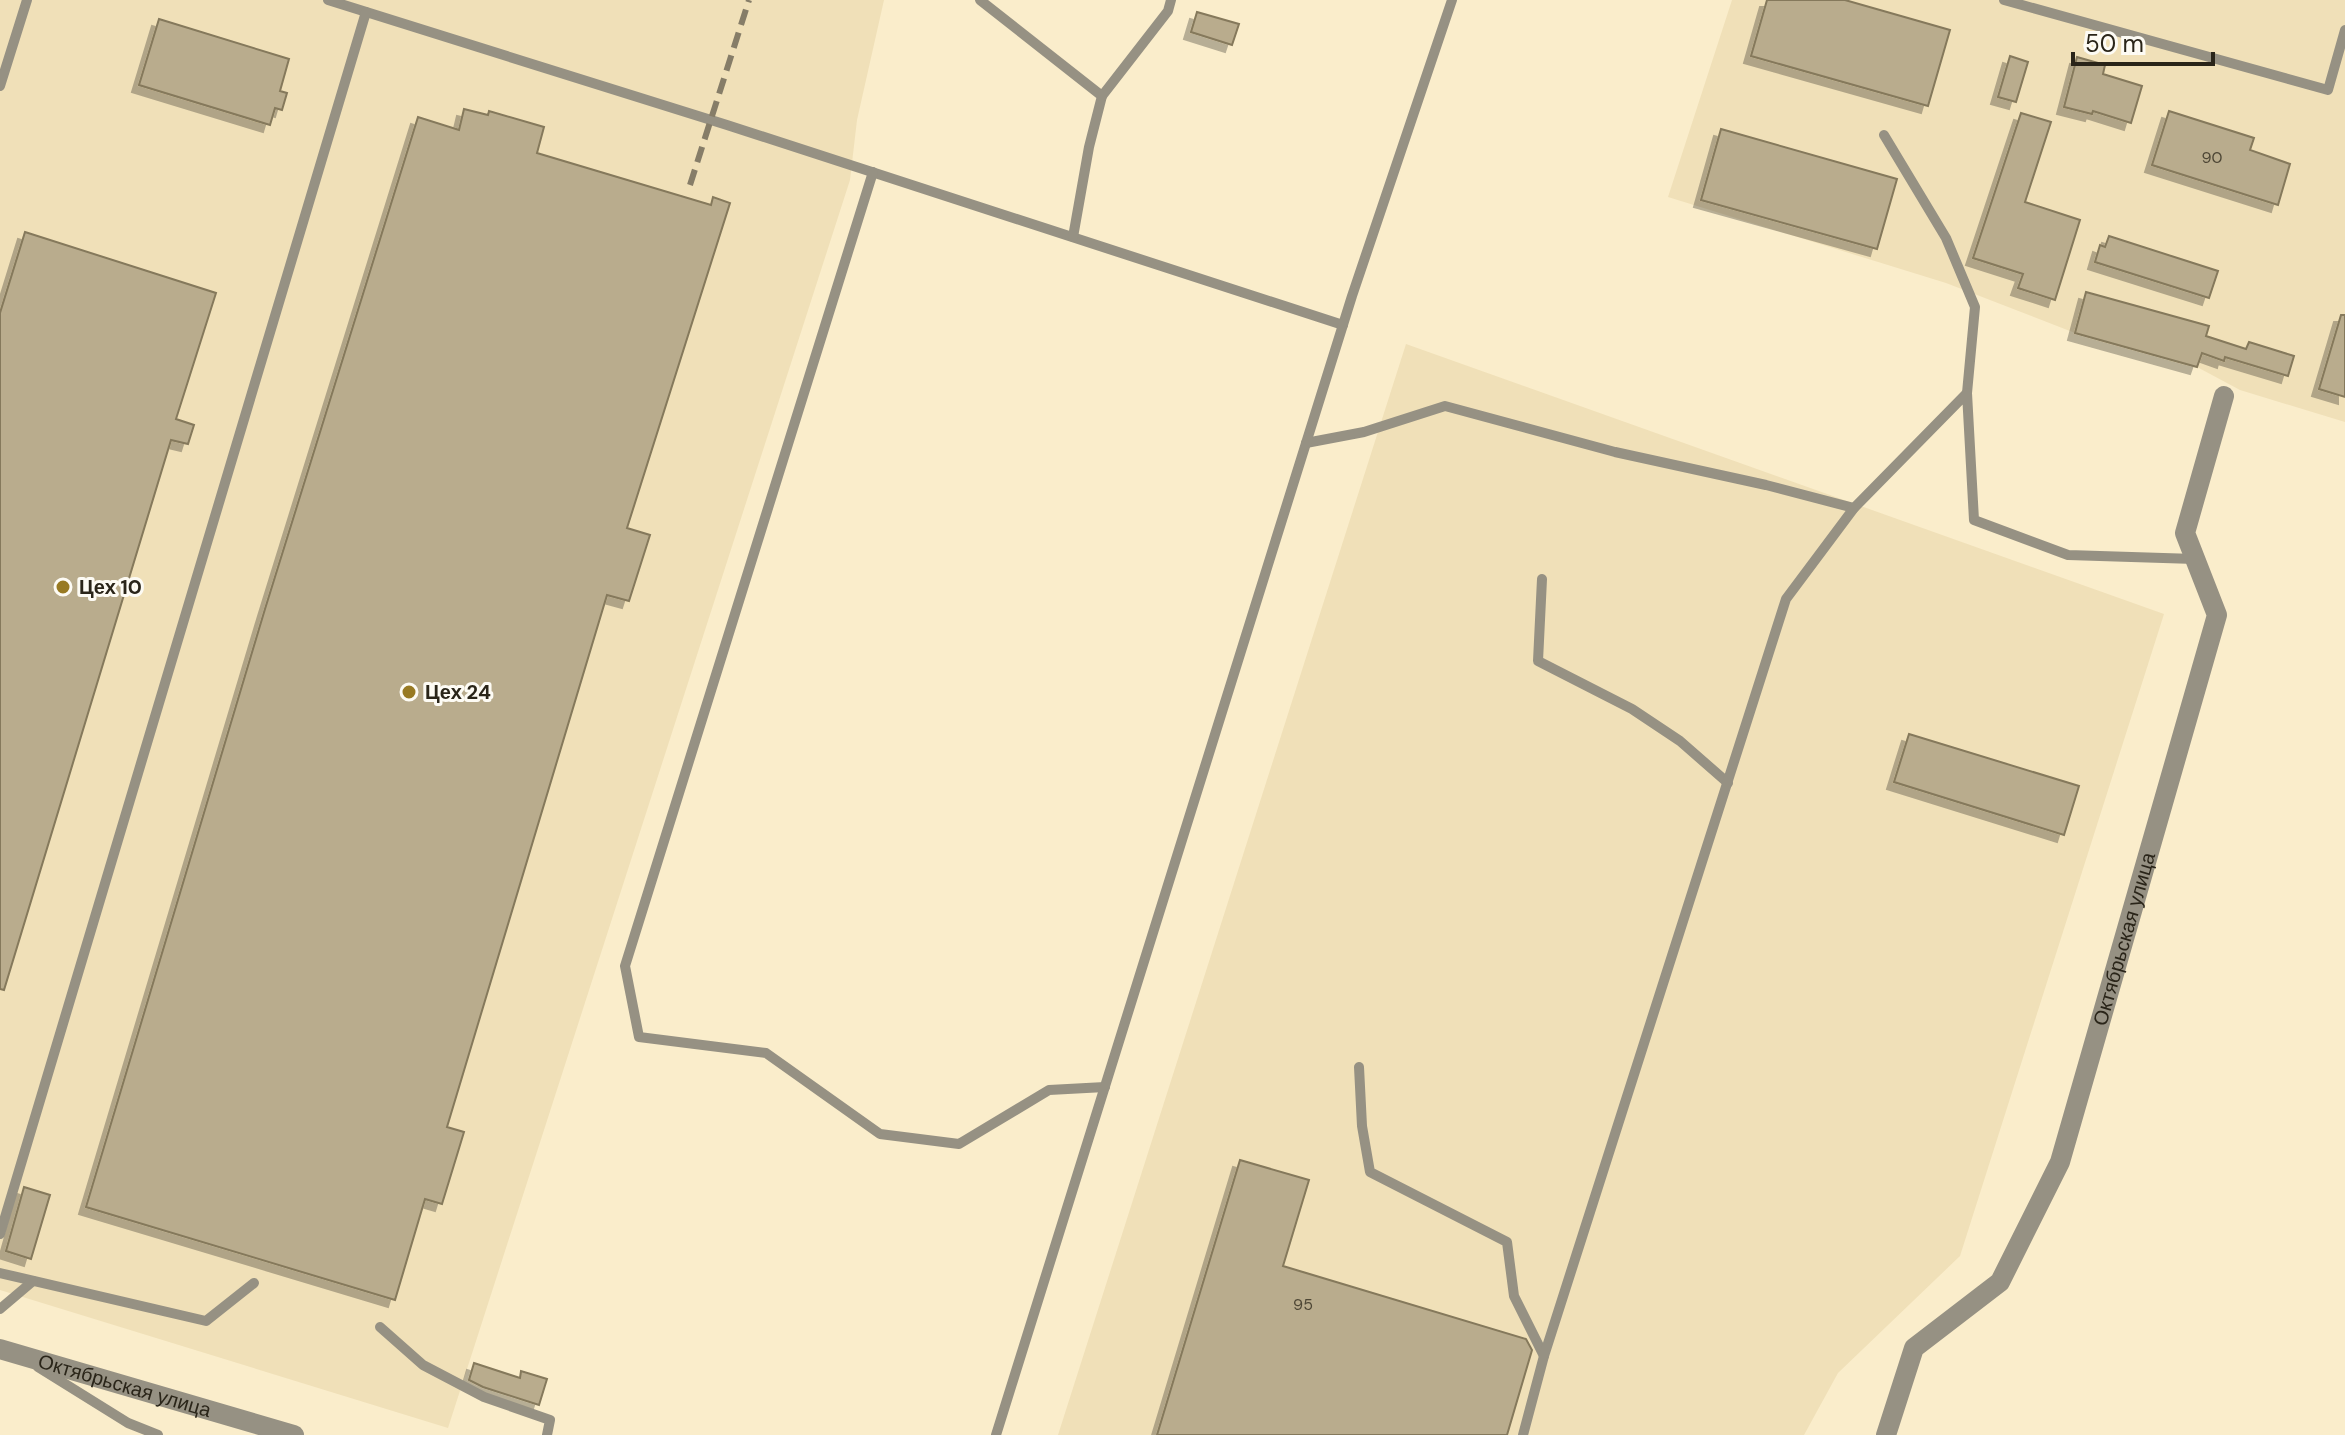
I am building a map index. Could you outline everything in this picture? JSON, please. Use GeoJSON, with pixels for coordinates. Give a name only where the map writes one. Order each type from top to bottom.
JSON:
{"type":"FeatureCollection","features":[{"type":"Feature","properties":{"kind":"street","name":"Октябрьская улица"},"geometry":{"type":"LineString","coordinates":[[1886,1435],[1914,1348],[2000,1282],[2060,1162],[2217,615],[2185,533],[2224,396]]}},
{"type":"Feature","properties":{"kind":"street","name":"Октябрьская улица"},"geometry":{"type":"LineString","coordinates":[[9,1352],[294,1435]]}},
{"type":"Feature","properties":{"kind":"lane"},"geometry":{"type":"LineString","coordinates":[[0,85],[27,0]]}},
{"type":"Feature","properties":{"kind":"lane"},"geometry":{"type":"LineString","coordinates":[[328,0],[1343,325]]}},
{"type":"Feature","properties":{"kind":"lane"},"geometry":{"type":"LineString","coordinates":[[980,0],[1102,96]]}},
{"type":"Feature","properties":{"kind":"lane"},"geometry":{"type":"LineString","coordinates":[[1073,237],[1089,147],[1102,96],[1168,11],[1171,0]]}},
{"type":"Feature","properties":{"kind":"lane"},"geometry":{"type":"LineString","coordinates":[[996,1435],[1343,325],[1452,0]]}},
{"type":"Feature","properties":{"kind":"lane"},"geometry":{"type":"LineString","coordinates":[[2004,0],[2328,90],[2345,30]]}},
{"type":"Feature","properties":{"kind":"lane"},"geometry":{"type":"LineString","coordinates":[[0,1234],[366,12]]}},
{"type":"Feature","properties":{"kind":"lane"},"geometry":{"type":"LineString","coordinates":[[1884,135],[1946,238],[1975,307],[1967,393],[1974,520],[2068,555],[2195,559]]}},
{"type":"Feature","properties":{"kind":"lane"},"geometry":{"type":"LineString","coordinates":[[873,172],[625,966],[639,1037],[766,1053],[880,1134],[959,1144],[1049,1090],[1105,1087]]}},
{"type":"Feature","properties":{"kind":"lane"},"geometry":{"type":"LineString","coordinates":[[1523,1435],[1544,1356],[1786,599],[1854,508],[1967,393]]}},
{"type":"Feature","properties":{"kind":"lane"},"geometry":{"type":"LineString","coordinates":[[1306,443],[1364,432],[1445,406],[1615,452],[1854,508]]}},
{"type":"Feature","properties":{"kind":"lane"},"geometry":{"type":"LineString","coordinates":[[1542,579],[1538,661],[1632,709],[1680,741],[1728,783]]}},
{"type":"Feature","properties":{"kind":"lane"},"geometry":{"type":"LineString","coordinates":[[1359,1067],[1362,1126],[1370,1172],[1507,1242],[1514,1296],[1544,1356]]}},
{"type":"Feature","properties":{"kind":"lane"},"geometry":{"type":"LineString","coordinates":[[0,1273],[206,1321],[254,1283]]}},
{"type":"Feature","properties":{"kind":"lane"},"geometry":{"type":"LineString","coordinates":[[0,1309],[33,1281]]}},
{"type":"Feature","properties":{"kind":"lane"},"geometry":{"type":"LineString","coordinates":[[380,1327],[423,1365],[484,1397],[550,1420],[547,1435]]}},
{"type":"Feature","properties":{"kind":"lane"},"geometry":{"type":"LineString","coordinates":[[9,1352],[128,1423],[158,1435]]}},
{"type":"Feature","properties":{"kind":"shaded area"},"geometry":{"type":"Polygon","coordinates":[[[0,0],[884,0],[857,120],[850,180],[448,1428],[0,1290],[0,0]]]}},
{"type":"Feature","properties":{"kind":"shaded area"},"geometry":{"type":"Polygon","coordinates":[[[1732,0],[2345,0],[2345,422],[2240,390],[2197,367],[2075,333],[1946,283],[1668,197],[1732,0]]]}},
{"type":"Feature","properties":{"kind":"shaded area"},"geometry":{"type":"Polygon","coordinates":[[[1406,344],[2164,614],[1960,1256],[1838,1373],[1804,1435],[1058,1435],[1406,344]]]}},
{"type":"Feature","properties":{"kind":"building"},"geometry":{"type":"Polygon","coordinates":[[[1767,0],[1845,0],[1950,30],[1928,106],[1751,56],[1767,0]]]}},
{"type":"Feature","properties":{"kind":"building"},"geometry":{"type":"Polygon","coordinates":[[[1197,12],[1239,24],[1232,45],[1191,32],[1197,12]]]}},
{"type":"Feature","properties":{"kind":"building"},"geometry":{"type":"Polygon","coordinates":[[[159,19],[289,59],[280,91],[287,93],[282,110],[275,108],[270,125],[139,85],[159,19]]]}},
{"type":"Feature","properties":{"kind":"building"},"geometry":{"type":"Polygon","coordinates":[[[2010,56],[2028,62],[2016,102],[1998,97],[2010,56]]]}},
{"type":"Feature","properties":{"kind":"building"},"geometry":{"type":"Polygon","coordinates":[[[2077,57],[2105,65],[2103,74],[2142,86],[2131,123],[2093,111],[2092,114],[2064,107],[2077,57]]]}},
{"type":"Feature","properties":{"kind":"building","name":"Цех 24"},"geometry":{"type":"Polygon","coordinates":[[[464,109],[488,115],[489,111],[544,127],[537,153],[711,205],[713,197],[730,203],[627,528],[650,535],[629,601],[607,595],[447,1127],[464,1132],[442,1204],[425,1199],[395,1300],[86,1207],[265,609],[418,117],[459,130],[464,109]]]}},
{"type":"Feature","properties":{"kind":"building"},"geometry":{"type":"Polygon","coordinates":[[[2169,111],[2254,138],[2250,150],[2290,164],[2278,205],[2152,165],[2169,111]]]}},
{"type":"Feature","properties":{"kind":"building"},"geometry":{"type":"Polygon","coordinates":[[[2021,113],[2051,122],[2025,202],[2080,220],[2055,300],[2018,288],[2023,274],[1973,258],[2021,113]]]}},
{"type":"Feature","properties":{"kind":"building"},"geometry":{"type":"Polygon","coordinates":[[[1721,129],[1897,179],[1877,249],[1701,200],[1721,129]]]}},
{"type":"Feature","properties":{"kind":"building","name":"Цех 10"},"geometry":{"type":"Polygon","coordinates":[[[25,232],[216,293],[176,419],[194,425],[188,444],[171,440],[4,990],[0,989],[0,313],[25,232]]]}},
{"type":"Feature","properties":{"kind":"building"},"geometry":{"type":"Polygon","coordinates":[[[2109,236],[2218,271],[2209,298],[2095,262],[2100,245],[2105,247],[2109,236]]]}},
{"type":"Feature","properties":{"kind":"building"},"geometry":{"type":"Polygon","coordinates":[[[2086,292],[2209,326],[2206,336],[2246,349],[2249,342],[2294,356],[2288,376],[2202,353],[2197,367],[2075,333],[2086,292]]]}},
{"type":"Feature","properties":{"kind":"building"},"geometry":{"type":"Polygon","coordinates":[[[2341,315],[2345,315],[2345,397],[2319,389],[2341,315]]]}},
{"type":"Feature","properties":{"kind":"building"},"geometry":{"type":"Polygon","coordinates":[[[1909,734],[2079,786],[2064,835],[1894,782],[1909,734]]]}},
{"type":"Feature","properties":{"kind":"building"},"geometry":{"type":"Polygon","coordinates":[[[1240,1160],[1309,1180],[1283,1266],[1526,1339],[1532,1350],[1507,1435],[1157,1435],[1240,1160]]]}},
{"type":"Feature","properties":{"kind":"building"},"geometry":{"type":"Polygon","coordinates":[[[24,1187],[50,1195],[31,1259],[6,1251],[24,1187]]]}},
{"type":"Feature","properties":{"kind":"building"},"geometry":{"type":"Polygon","coordinates":[[[474,1363],[520,1378],[521,1371],[547,1379],[539,1405],[469,1380],[474,1363]]]}},
{"type":"Feature","properties":{"kind":"railway"},"geometry":{"type":"LineString","coordinates":[[690,185],[749,0]]}},
{"type":"Feature","properties":{"kind":"place","name":"Цех 10"},"geometry":{"type":"Point","coordinates":[63,587]}},
{"type":"Feature","properties":{"kind":"place","name":"Цех 24"},"geometry":{"type":"Point","coordinates":[409,692]}}]}
